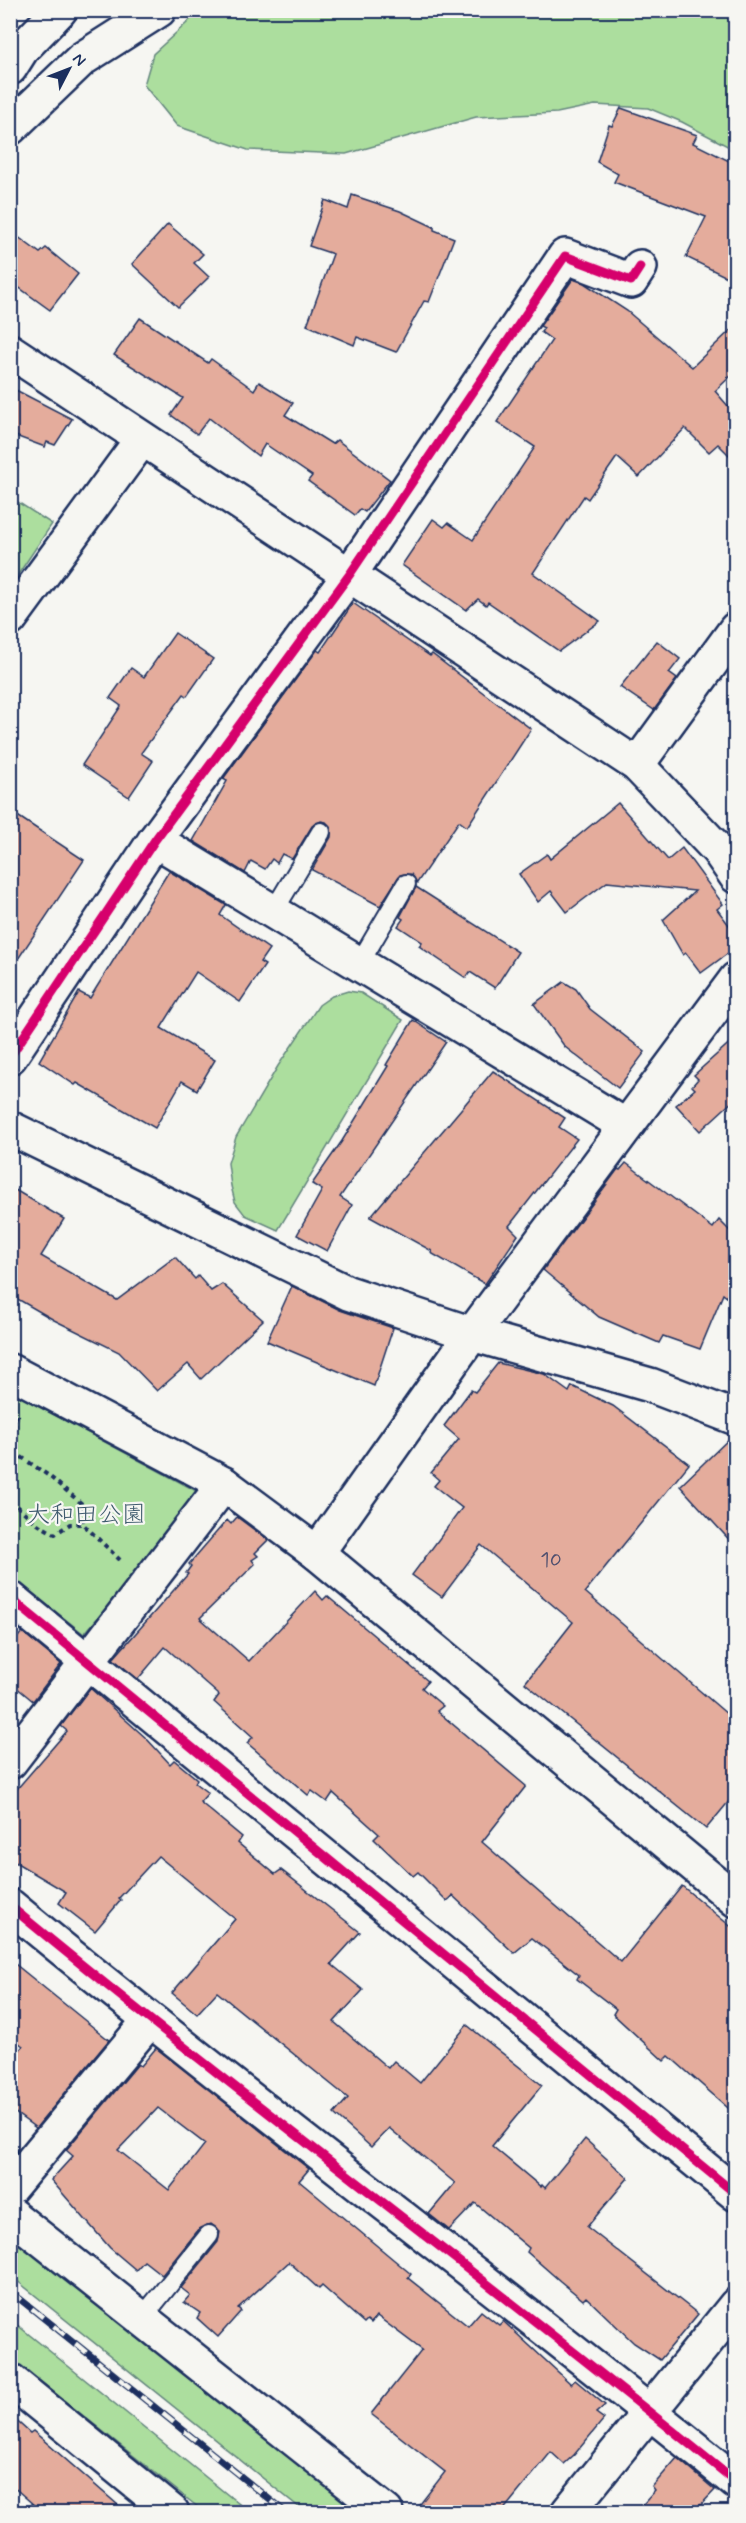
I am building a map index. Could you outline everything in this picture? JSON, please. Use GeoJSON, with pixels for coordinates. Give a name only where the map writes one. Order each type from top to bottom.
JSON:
{"type":"FeatureCollection","features":[{"type":"Feature","properties":{"kind":"street"},"geometry":{"type":"LineString","coordinates":[[10,68],[22,49],[60,10]]}},
{"type":"Feature","properties":{"kind":"street"},"geometry":{"type":"LineString","coordinates":[[10,128],[82,59],[159,10]]}},
{"type":"Feature","properties":{"kind":"street"},"geometry":{"type":"LineString","coordinates":[[10,1057],[155,840],[350,574],[565,256],[631,281],[640,267]]}},
{"type":"Feature","properties":{"kind":"street"},"geometry":{"type":"LineString","coordinates":[[10,351],[637,765],[718,850],[735,876]]}},
{"type":"Feature","properties":{"kind":"street"},"geometry":{"type":"LineString","coordinates":[[10,619],[142,440]]}},
{"type":"Feature","properties":{"kind":"street"},"geometry":{"type":"LineString","coordinates":[[637,765],[735,629]]}},
{"type":"Feature","properties":{"kind":"street"},"geometry":{"type":"LineString","coordinates":[[155,840],[626,1126]]}},
{"type":"Feature","properties":{"kind":"street"},"geometry":{"type":"LineString","coordinates":[[317,1553],[472,1334],[735,979]]}},
{"type":"Feature","properties":{"kind":"street"},"geometry":{"type":"LineString","coordinates":[[10,1128],[330,1285],[472,1334],[650,1385],[735,1418]]}},
{"type":"Feature","properties":{"kind":"street"},"geometry":{"type":"LineString","coordinates":[[23,1378],[224,1484],[317,1553],[735,1900]]}},
{"type":"Feature","properties":{"kind":"street"},"geometry":{"type":"LineString","coordinates":[[10,1762],[224,1484]]}},
{"type":"Feature","properties":{"kind":"street"},"geometry":{"type":"LineString","coordinates":[[10,1598],[735,2194]]}},
{"type":"Feature","properties":{"kind":"street"},"geometry":{"type":"LineString","coordinates":[[10,1906],[149,2021],[650,2412],[735,2482]]}},
{"type":"Feature","properties":{"kind":"street"},"geometry":{"type":"LineString","coordinates":[[10,2188],[149,2021]]}},
{"type":"Feature","properties":{"kind":"street"},"geometry":{"type":"LineString","coordinates":[[10,2214],[386,2512]]}},
{"type":"Feature","properties":{"kind":"street"},"geometry":{"type":"LineString","coordinates":[[568,2512],[735,2305]]}},
{"type":"Feature","properties":{"kind":"street"},"geometry":{"type":"LineString","coordinates":[[10,2380],[172,2512]]}},
{"type":"Feature","properties":{"kind":"lane"},"geometry":{"type":"LineString","coordinates":[[273,912],[321,832]]}},
{"type":"Feature","properties":{"kind":"lane"},"geometry":{"type":"LineString","coordinates":[[359,964],[406,884]]}},
{"type":"Feature","properties":{"kind":"lane"},"geometry":{"type":"LineString","coordinates":[[142,2318],[209,2235]]}},
{"type":"Feature","properties":{"kind":"path"},"geometry":{"type":"LineString","coordinates":[[23,1378],[13,1440],[17,1454],[49,1476],[81,1503],[83,1524],[148,1584]]}},
{"type":"Feature","properties":{"kind":"path"},"geometry":{"type":"LineString","coordinates":[[10,1445],[13,1440]]}},
{"type":"Feature","properties":{"kind":"path"},"geometry":{"type":"LineString","coordinates":[[10,1500],[39,1525],[55,1534],[70,1524],[83,1524]]}},
{"type":"Feature","properties":{"kind":"green space"},"geometry":{"type":"Polygon","coordinates":[[[197,10],[735,11],[735,150],[682,122],[648,108],[595,105],[557,113],[476,117],[346,154],[248,150],[177,126],[144,85],[153,54],[188,22],[197,10]]]}},
{"type":"Feature","properties":{"kind":"green space"},"geometry":{"type":"Polygon","coordinates":[[[16,501],[52,524],[11,585],[11,508],[16,501]]]}},
{"type":"Feature","properties":{"kind":"green space"},"geometry":{"type":"Polygon","coordinates":[[[348,991],[361,993],[403,1020],[278,1230],[245,1215],[235,1202],[228,1163],[236,1137],[278,1066],[319,1005],[332,996],[348,991]]]}},
{"type":"Feature","properties":{"kind":"green space","name":"大和田公園"},"geometry":{"type":"Polygon","coordinates":[[[10,1391],[202,1494],[84,1634],[11,1576],[10,1391]]]}},
{"type":"Feature","properties":{"kind":"green space"},"geometry":{"type":"Polygon","coordinates":[[[10,2232],[361,2512],[305,2512],[11,2276],[10,2232]]]}},
{"type":"Feature","properties":{"kind":"green space"},"geometry":{"type":"Polygon","coordinates":[[[10,2320],[249,2512],[204,2512],[11,2358],[10,2320]]]}},
{"type":"Feature","properties":{"kind":"building"},"geometry":{"type":"Polygon","coordinates":[[[621,108],[697,135],[693,143],[733,163],[735,157],[735,281],[686,257],[706,217],[614,182],[618,174],[597,162],[609,125],[612,126],[621,108]]]}},
{"type":"Feature","properties":{"kind":"building"},"geometry":{"type":"Polygon","coordinates":[[[352,195],[400,211],[454,238],[429,302],[424,301],[396,352],[357,337],[354,345],[307,325],[333,254],[309,246],[325,200],[348,209],[352,195]]]}},
{"type":"Feature","properties":{"kind":"building"},"geometry":{"type":"Polygon","coordinates":[[[168,224],[203,254],[194,263],[209,277],[178,307],[132,264],[168,224]]]}},
{"type":"Feature","properties":{"kind":"building"},"geometry":{"type":"Polygon","coordinates":[[[10,231],[40,253],[46,248],[78,274],[50,310],[10,281],[10,231]]]}},
{"type":"Feature","properties":{"kind":"building"},"geometry":{"type":"Polygon","coordinates":[[[573,279],[584,283],[627,311],[692,367],[735,326],[735,372],[715,391],[735,414],[735,461],[718,444],[709,452],[685,428],[639,477],[617,457],[588,499],[584,496],[533,573],[600,621],[559,651],[488,602],[486,605],[478,599],[466,610],[402,565],[433,519],[444,527],[448,523],[473,540],[535,447],[497,422],[552,340],[541,332],[544,328],[540,326],[573,279]]]}},
{"type":"Feature","properties":{"kind":"building"},"geometry":{"type":"Polygon","coordinates":[[[140,318],[208,363],[211,359],[254,390],[259,382],[293,403],[285,415],[332,444],[337,440],[390,480],[365,512],[360,509],[355,515],[308,481],[312,476],[265,444],[258,456],[209,418],[197,434],[171,415],[183,398],[114,355],[140,318]]]}},
{"type":"Feature","properties":{"kind":"building"},"geometry":{"type":"Polygon","coordinates":[[[10,387],[72,419],[55,445],[47,442],[45,447],[10,434],[10,387]]]}},
{"type":"Feature","properties":{"kind":"building"},"geometry":{"type":"Polygon","coordinates":[[[353,603],[430,656],[432,654],[531,729],[467,827],[459,821],[417,883],[411,874],[400,875],[380,906],[312,870],[331,837],[331,827],[326,822],[321,821],[312,826],[292,859],[282,854],[277,863],[272,859],[265,869],[251,861],[245,873],[193,841],[227,781],[223,779],[317,650],[320,652],[353,603]]]}},
{"type":"Feature","properties":{"kind":"building"},"geometry":{"type":"Polygon","coordinates":[[[175,633],[213,659],[187,696],[184,694],[141,753],[153,761],[129,797],[82,765],[121,706],[110,698],[131,668],[144,677],[175,633]]]}},
{"type":"Feature","properties":{"kind":"building"},"geometry":{"type":"Polygon","coordinates":[[[657,641],[680,659],[669,673],[677,679],[654,710],[620,687],[657,641]]]}},
{"type":"Feature","properties":{"kind":"building"},"geometry":{"type":"Polygon","coordinates":[[[618,803],[668,860],[682,848],[723,904],[717,909],[735,933],[735,948],[701,973],[686,953],[683,955],[663,920],[695,891],[607,882],[567,912],[551,891],[538,902],[519,874],[547,854],[550,859],[618,803]]]}},
{"type":"Feature","properties":{"kind":"building"},"geometry":{"type":"Polygon","coordinates":[[[10,811],[84,860],[10,971],[10,811]]]}},
{"type":"Feature","properties":{"kind":"building"},"geometry":{"type":"Polygon","coordinates":[[[169,871],[226,905],[220,915],[269,949],[260,962],[265,965],[240,1002],[196,972],[161,1028],[215,1060],[197,1090],[182,1081],[155,1128],[77,1083],[75,1085],[39,1061],[79,992],[90,998],[169,871]]]}},
{"type":"Feature","properties":{"kind":"building"},"geometry":{"type":"Polygon","coordinates":[[[416,887],[518,952],[495,988],[470,972],[466,978],[419,946],[422,942],[398,926],[403,919],[400,917],[416,887]]]}},
{"type":"Feature","properties":{"kind":"building"},"geometry":{"type":"Polygon","coordinates":[[[564,982],[576,989],[590,1009],[645,1052],[618,1088],[565,1047],[534,1004],[564,982]]]}},
{"type":"Feature","properties":{"kind":"building"},"geometry":{"type":"Polygon","coordinates":[[[413,1020],[446,1042],[340,1197],[352,1205],[327,1251],[297,1235],[322,1190],[312,1184],[342,1141],[413,1020]]]}},
{"type":"Feature","properties":{"kind":"building"},"geometry":{"type":"Polygon","coordinates":[[[735,1038],[735,1099],[700,1131],[676,1105],[695,1089],[692,1086],[698,1079],[694,1075],[735,1038]]]}},
{"type":"Feature","properties":{"kind":"building"},"geometry":{"type":"Polygon","coordinates":[[[493,1071],[565,1118],[559,1127],[577,1139],[509,1226],[518,1235],[485,1284],[431,1253],[432,1251],[370,1217],[493,1071]]]}},
{"type":"Feature","properties":{"kind":"building"},"geometry":{"type":"Polygon","coordinates":[[[626,1163],[713,1228],[719,1220],[735,1236],[735,1304],[723,1294],[700,1349],[663,1336],[659,1343],[599,1317],[543,1270],[618,1169],[620,1170],[626,1163]]]}},
{"type":"Feature","properties":{"kind":"building"},"geometry":{"type":"Polygon","coordinates":[[[10,1187],[64,1219],[41,1256],[117,1300],[175,1257],[195,1279],[198,1276],[211,1291],[222,1284],[263,1320],[201,1379],[188,1364],[157,1391],[119,1352],[54,1320],[16,1298],[10,1307],[10,1187]]]}},
{"type":"Feature","properties":{"kind":"building"},"geometry":{"type":"Polygon","coordinates":[[[292,1286],[340,1310],[393,1328],[374,1386],[267,1341],[292,1286]]]}},
{"type":"Feature","properties":{"kind":"building"},"geometry":{"type":"Polygon","coordinates":[[[498,1363],[544,1374],[569,1392],[572,1386],[613,1406],[689,1464],[585,1592],[735,1721],[735,1794],[706,1829],[525,1683],[573,1622],[481,1545],[442,1597],[412,1575],[462,1508],[434,1486],[439,1480],[431,1473],[459,1439],[444,1426],[471,1390],[475,1392],[498,1363]]]}},
{"type":"Feature","properties":{"kind":"building"},"geometry":{"type":"Polygon","coordinates":[[[732,1436],[735,1436],[735,1546],[680,1486],[732,1436]]]}},
{"type":"Feature","properties":{"kind":"building"},"geometry":{"type":"Polygon","coordinates":[[[237,1517],[268,1540],[255,1553],[258,1556],[252,1560],[255,1564],[200,1618],[249,1661],[315,1591],[323,1600],[327,1596],[428,1681],[422,1688],[443,1706],[437,1711],[526,1786],[482,1842],[621,1962],[682,1886],[735,1930],[735,2114],[669,2056],[664,2061],[613,2014],[616,2009],[577,1979],[579,1975],[532,1938],[514,1953],[453,1896],[447,1901],[418,1872],[413,1876],[374,1839],[379,1834],[333,1793],[327,1802],[312,1791],[308,1795],[247,1743],[253,1737],[214,1702],[219,1695],[165,1647],[138,1679],[113,1659],[188,1574],[186,1573],[191,1566],[189,1564],[227,1520],[231,1524],[237,1517]]]}},
{"type":"Feature","properties":{"kind":"building"},"geometry":{"type":"Polygon","coordinates":[[[22,1632],[61,1664],[33,1701],[10,1682],[10,1647],[22,1632]]]}},
{"type":"Feature","properties":{"kind":"building"},"geometry":{"type":"Polygon","coordinates":[[[90,1688],[146,1738],[170,1764],[174,1760],[197,1779],[195,1783],[208,1793],[200,1802],[242,1837],[238,1843],[275,1874],[281,1870],[360,1932],[331,1964],[363,1990],[334,2022],[388,2068],[394,2061],[420,2083],[467,2025],[542,2085],[492,2146],[545,2188],[585,2139],[628,2178],[587,2227],[698,2314],[660,2360],[634,2343],[586,2297],[583,2300],[560,2281],[527,2252],[529,2248],[475,2203],[449,2230],[429,2214],[455,2183],[389,2128],[371,2147],[334,2114],[348,2098],[217,1992],[197,2014],[172,1993],[235,1919],[158,1856],[119,1898],[121,1900],[95,1931],[59,1903],[66,1892],[10,1859],[10,1797],[67,1731],[61,1726],[90,1688]]]}},
{"type":"Feature","properties":{"kind":"building"},"geometry":{"type":"Polygon","coordinates":[[[10,1960],[109,2040],[36,2128],[10,2109],[10,2061],[23,2046],[10,2036],[10,1960]]]}},
{"type":"Feature","properties":{"kind":"building"},"geometry":{"type":"Polygon","coordinates":[[[156,2048],[309,2169],[299,2181],[411,2274],[408,2278],[468,2326],[481,2311],[499,2325],[503,2321],[571,2384],[575,2380],[605,2405],[596,2413],[604,2419],[564,2464],[551,2452],[502,2512],[414,2512],[445,2472],[371,2414],[422,2350],[377,2316],[371,2323],[367,2320],[364,2323],[322,2286],[319,2289],[289,2262],[238,2308],[241,2311],[218,2337],[197,2318],[200,2313],[184,2302],[190,2295],[181,2288],[218,2242],[220,2232],[211,2224],[200,2228],[162,2275],[144,2261],[136,2270],[110,2248],[51,2180],[73,2156],[66,2150],[138,2064],[141,2066],[156,2048]],[[158,2108],[118,2150],[169,2190],[205,2144],[158,2108]]]}},
{"type":"Feature","properties":{"kind":"building"},"geometry":{"type":"Polygon","coordinates":[[[10,2415],[30,2433],[33,2431],[126,2512],[42,2512],[10,2484],[10,2415]]]}},
{"type":"Feature","properties":{"kind":"building"},"geometry":{"type":"Polygon","coordinates":[[[677,2458],[715,2490],[694,2512],[636,2512],[655,2491],[652,2487],[677,2458]]]}},
{"type":"Feature","properties":{"kind":"railway"},"geometry":{"type":"LineString","coordinates":[[10,2291],[285,2512]]}},
{"type":"Feature","properties":{"kind":"cycle path"},"geometry":{"type":"LineString","coordinates":[[10,1057],[155,840],[350,574],[565,256],[631,281],[640,267]]}},
{"type":"Feature","properties":{"kind":"cycle path"},"geometry":{"type":"LineString","coordinates":[[10,1598],[736,2194]]}},
{"type":"Feature","properties":{"kind":"cycle path"},"geometry":{"type":"LineString","coordinates":[[10,1906],[190,2052],[555,2337],[736,2482]]}}]}
